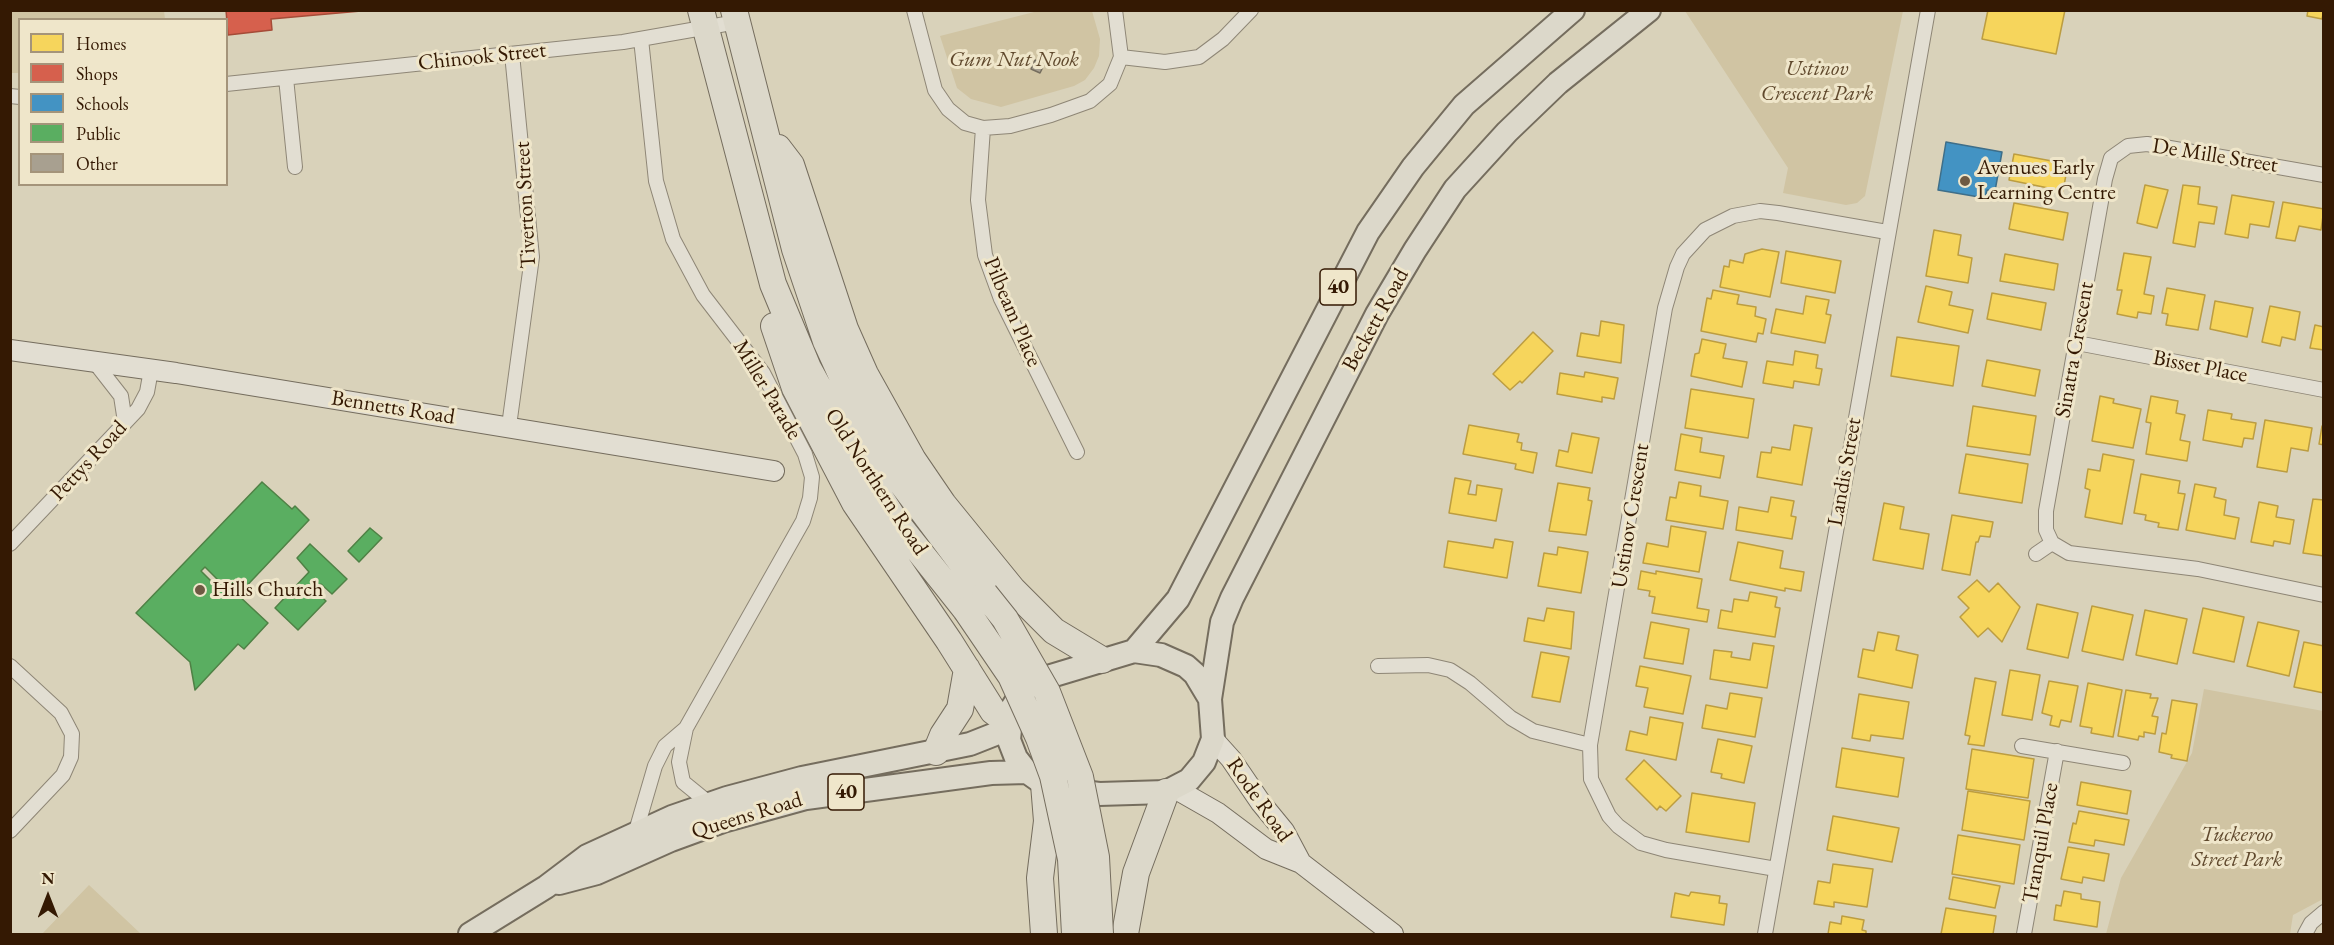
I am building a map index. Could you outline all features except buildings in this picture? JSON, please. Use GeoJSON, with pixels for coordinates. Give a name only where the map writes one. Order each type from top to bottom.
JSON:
{"type":"FeatureCollection","features":[{"type":"Feature","properties":{"kind":"highway","name":"Old Northern Road"},"geometry":{"type":"LineString","coordinates":[[736,16],[808,293],[847,387],[897,477],[976,602],[1039,738],[1053,776],[1071,859],[1075,934]]}},
{"type":"Feature","properties":{"kind":"highway","name":"Old Northern Road"},"geometry":{"type":"LineString","coordinates":[[703,20],[774,284],[823,399],[896,522],[976,602],[1005,619],[1047,692],[1080,777],[1096,857],[1100,934]]}},
{"type":"Feature","properties":{"kind":"highway"},"geometry":{"type":"LineString","coordinates":[[766,134],[791,165],[845,329],[865,374],[913,460],[943,504],[1014,590],[1054,631],[1102,660]]}},
{"type":"Feature","properties":{"kind":"highway"},"geometry":{"type":"LineString","coordinates":[[760,238],[758,280],[795,388],[813,427],[875,535],[993,711],[1009,726]]}},
{"type":"Feature","properties":{"kind":"highway"},"geometry":{"type":"LineString","coordinates":[[936,752],[943,735],[960,709],[967,669]]}},
{"type":"Feature","properties":{"kind":"highway"},"geometry":{"type":"LineString","coordinates":[[1036,778],[1047,821],[1040,878],[1044,934]]}},
{"type":"Feature","properties":{"kind":"highway"},"geometry":{"type":"LineString","coordinates":[[1125,934],[1136,873],[1171,790]]}},
{"type":"Feature","properties":{"kind":"main road","name":"40"},"geometry":{"type":"LineString","coordinates":[[1134,651],[1178,599],[1368,231],[1413,167],[1464,105],[1573,10]]}},
{"type":"Feature","properties":{"kind":"main road","name":"Beckett Road"},"geometry":{"type":"LineString","coordinates":[[1210,699],[1222,622],[1232,598],[1377,314],[1415,250],[1455,189],[1507,132],[1558,83],[1649,10]]}},
{"type":"Feature","properties":{"kind":"main road","name":"40"},"geometry":{"type":"LineString","coordinates":[[1009,726],[1012,708],[1019,697],[1036,682],[1134,651],[1161,655],[1186,666],[1195,674],[1210,699],[1213,739],[1204,762],[1189,780],[1171,790],[1099,794],[1060,789],[1036,778]]}},
{"type":"Feature","properties":{"kind":"main road","name":"Queens Road"},"geometry":{"type":"LineString","coordinates":[[470,934],[546,887],[587,856],[636,831],[710,804],[802,778],[970,744],[1009,726]]}},
{"type":"Feature","properties":{"kind":"main road"},"geometry":{"type":"LineString","coordinates":[[1009,726],[1012,749],[1036,778]]}},
{"type":"Feature","properties":{"kind":"main road","name":"Queens Road"},"geometry":{"type":"LineString","coordinates":[[546,887],[597,873],[671,840],[723,821],[806,798],[979,774],[1036,778]]}},
{"type":"Feature","properties":{"kind":"street"},"geometry":{"type":"LineString","coordinates":[[914,10],[935,90],[948,109],[965,123],[983,128],[1010,126],[1090,101],[1110,84],[1121,57],[1115,10]]}},
{"type":"Feature","properties":{"kind":"street"},"geometry":{"type":"LineString","coordinates":[[1121,57],[1165,62],[1199,57],[1223,39],[1251,10]]}},
{"type":"Feature","properties":{"kind":"street","name":"Landis Street"},"geometry":{"type":"LineString","coordinates":[[1765,934],[1887,232],[1928,10]]}},
{"type":"Feature","properties":{"kind":"street","name":"Chinook Street"},"geometry":{"type":"LineString","coordinates":[[228,84],[641,39],[703,20],[736,16]]}},
{"type":"Feature","properties":{"kind":"street","name":"Miller Parade"},"geometry":{"type":"LineString","coordinates":[[641,39],[656,181],[673,239],[703,296],[763,372],[805,454],[812,477],[810,498],[803,520],[686,728],[679,762],[682,782],[710,804]]}},
{"type":"Feature","properties":{"kind":"street","name":"Tiverton Street"},"geometry":{"type":"LineString","coordinates":[[509,426],[532,257],[512,54]]}},
{"type":"Feature","properties":{"kind":"street"},"geometry":{"type":"LineString","coordinates":[[286,78],[295,167]]}},
{"type":"Feature","properties":{"kind":"street","name":"Pilbeam Place"},"geometry":{"type":"LineString","coordinates":[[983,128],[978,200],[985,255],[1002,299],[1077,452]]}},
{"type":"Feature","properties":{"kind":"street","name":"De Mille Street"},"geometry":{"type":"LineString","coordinates":[[2111,158],[2128,146],[2147,144],[2324,174]]}},
{"type":"Feature","properties":{"kind":"street","name":"Sinatra Crescent"},"geometry":{"type":"LineString","coordinates":[[2052,543],[2046,530],[2046,511],[2105,179],[2111,158]]}},
{"type":"Feature","properties":{"kind":"street","name":"Ustinov Crescent"},"geometry":{"type":"LineString","coordinates":[[1776,869],[1660,848],[1629,835],[1609,816],[1595,791],[1590,769],[1590,745],[1665,308],[1683,254],[1705,230],[1718,222],[1747,212],[1778,213],[1887,232]]}},
{"type":"Feature","properties":{"kind":"street","name":"Bisset Place"},"geometry":{"type":"LineString","coordinates":[[2077,343],[2324,390]]}},
{"type":"Feature","properties":{"kind":"street","name":"Bennetts Road"},"geometry":{"type":"LineString","coordinates":[[10,350],[509,426],[774,471]]}},
{"type":"Feature","properties":{"kind":"street"},"geometry":{"type":"LineString","coordinates":[[96,364],[121,396],[125,422]]}},
{"type":"Feature","properties":{"kind":"street","name":"Pettys Road"},"geometry":{"type":"LineString","coordinates":[[10,544],[138,409],[147,392],[152,370]]}},
{"type":"Feature","properties":{"kind":"street"},"geometry":{"type":"LineString","coordinates":[[2036,554],[2052,543],[2069,553],[2209,571],[2324,595]]}},
{"type":"Feature","properties":{"kind":"street"},"geometry":{"type":"LineString","coordinates":[[1378,666],[1428,665],[1450,670],[1470,683],[1511,718],[1533,731],[1590,745]]}},
{"type":"Feature","properties":{"kind":"street"},"geometry":{"type":"LineString","coordinates":[[10,666],[61,713],[72,734],[71,757],[63,775],[10,831]]}},
{"type":"Feature","properties":{"kind":"street","name":"Miller Parade"},"geometry":{"type":"LineString","coordinates":[[636,831],[655,766],[665,747],[686,728]]}},
{"type":"Feature","properties":{"kind":"street","name":"Rode Road"},"geometry":{"type":"LineString","coordinates":[[1213,739],[1231,759],[1261,803],[1284,831],[1301,863]]}},
{"type":"Feature","properties":{"kind":"street"},"geometry":{"type":"LineString","coordinates":[[2022,746],[2123,763]]}},
{"type":"Feature","properties":{"kind":"street","name":"Tranquil Place"},"geometry":{"type":"LineString","coordinates":[[2024,934],[2057,752]]}},
{"type":"Feature","properties":{"kind":"street","name":"Rode Road"},"geometry":{"type":"LineString","coordinates":[[1171,790],[1218,813],[1266,849],[1301,863],[1393,934]]}},
{"type":"Feature","properties":{"kind":"street"},"geometry":{"type":"LineString","coordinates":[[2305,934],[2311,922],[2324,912]]}},
{"type":"Feature","properties":{"kind":"green space"},"geometry":{"type":"Polygon","coordinates":[[[10,11],[164,11],[165,18],[18,18],[18,73],[11,73],[10,11]]]}},
{"type":"Feature","properties":{"kind":"green space","name":"Gum Nut Nook"},"geometry":{"type":"Polygon","coordinates":[[[1038,11],[1092,11],[1100,39],[1099,56],[1085,80],[1074,86],[1001,107],[971,99],[957,88],[940,36],[1038,11]]]}},
{"type":"Feature","properties":{"kind":"green space","name":"Ustinov Crescent Park"},"geometry":{"type":"Polygon","coordinates":[[[1685,11],[1903,11],[1865,196],[1857,203],[1846,205],[1783,193],[1788,168],[1685,11]]]}},
{"type":"Feature","properties":{"kind":"green space","name":"Tuckeroo Street Park"},"geometry":{"type":"Polygon","coordinates":[[[2204,689],[2323,711],[2323,899],[2293,915],[2290,934],[2106,934],[2121,878],[2192,753],[2204,689]]]}},
{"type":"Feature","properties":{"kind":"green space"},"geometry":{"type":"Polygon","coordinates":[[[89,885],[141,934],[42,934],[89,885]]]}},
{"type":"Feature","properties":{"kind":"place","name":"Avenues Early Learning Centre"},"geometry":{"type":"Point","coordinates":[1965,181]}},
{"type":"Feature","properties":{"kind":"place","name":"Hills Church"},"geometry":{"type":"Point","coordinates":[200,590]}}]}
